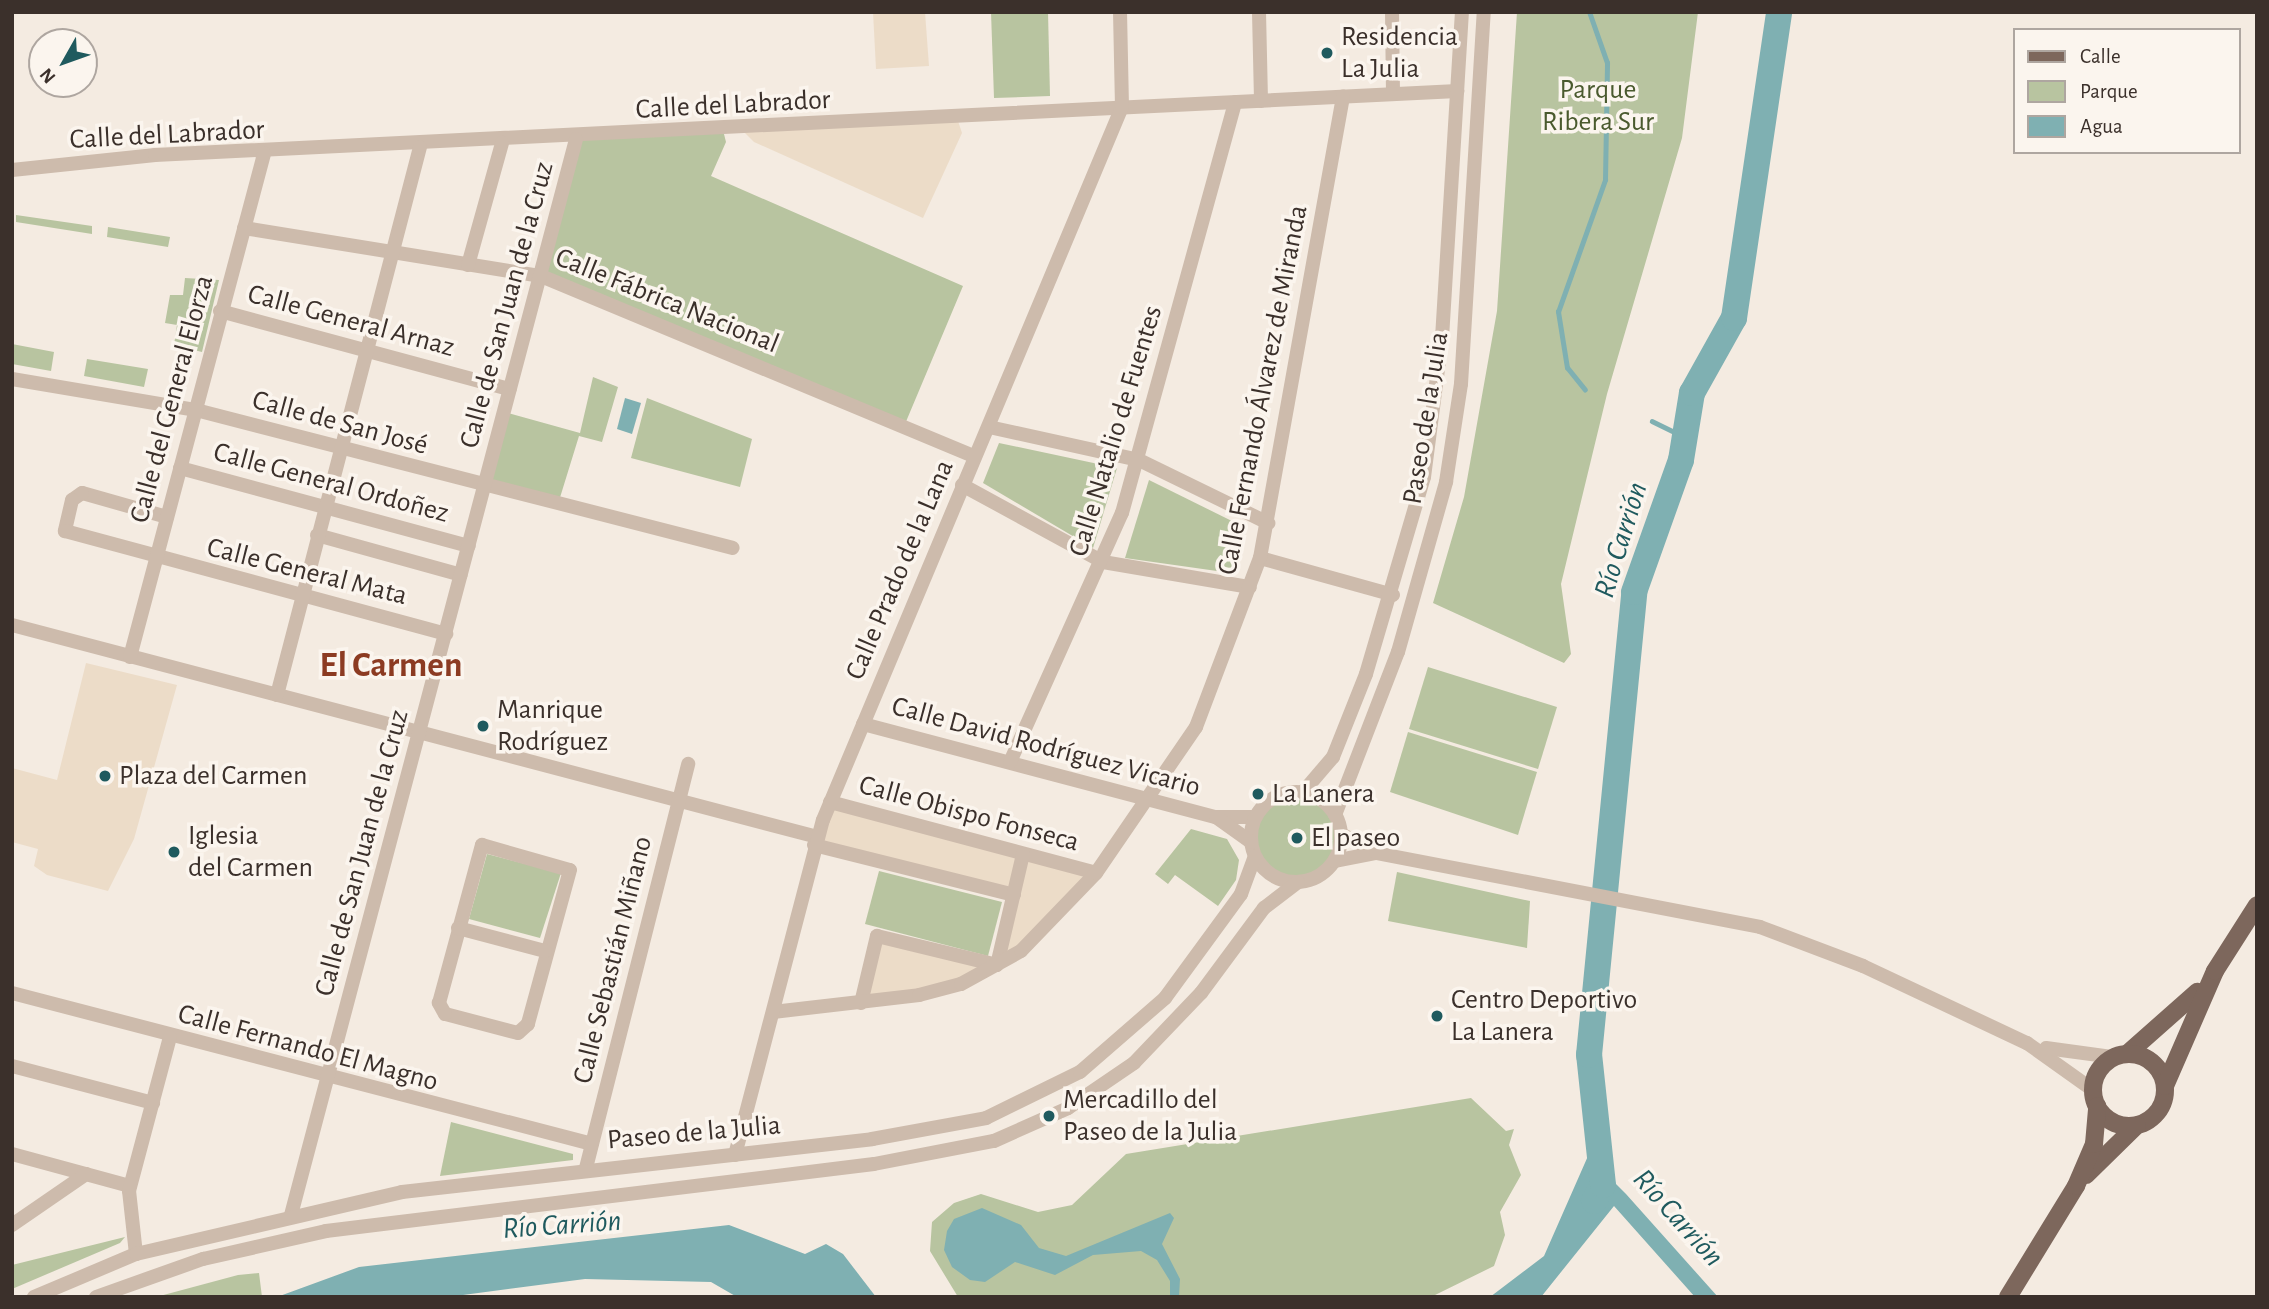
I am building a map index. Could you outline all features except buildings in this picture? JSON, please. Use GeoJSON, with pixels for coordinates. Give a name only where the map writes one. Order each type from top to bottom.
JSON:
{"type":"FeatureCollection","features":[{"type":"Feature","properties":{"kind":"main road"},"geometry":{"type":"LineString","coordinates":[[2008,1297],[2076,1185],[2094,1144],[2095,1098],[2099,1071],[2179,1013],[2215,971],[2257,905]]}},
{"type":"Feature","properties":{"kind":"main road"},"geometry":{"type":"LineString","coordinates":[[2076,1185],[2137,1125],[2160,1109],[2165,1086],[2215,971]]}},
{"type":"Feature","properties":{"kind":"main road"},"geometry":{"type":"LineString","coordinates":[[2120,1056],[2148,1059],[2165,1086]]}},
{"type":"Feature","properties":{"kind":"main road"},"geometry":{"type":"LineString","coordinates":[[2095,1098],[2114,1122],[2137,1125]]}},
{"type":"Feature","properties":{"kind":"street","name":"Calle Prado de la Lana"},"geometry":{"type":"LineString","coordinates":[[735,1155],[816,841],[830,802],[1122,107],[1120,12]]}},
{"type":"Feature","properties":{"kind":"street"},"geometry":{"type":"LineString","coordinates":[[1259,12],[1261,101]]}},
{"type":"Feature","properties":{"kind":"street"},"geometry":{"type":"LineString","coordinates":[[1392,12],[1393,93]]}},
{"type":"Feature","properties":{"kind":"street","name":"Paseo de la Julia"},"geometry":{"type":"LineString","coordinates":[[1303,792],[1332,757],[1393,595],[1432,427],[1462,12]]}},
{"type":"Feature","properties":{"kind":"street","name":"Paseo de la Julia"},"geometry":{"type":"LineString","coordinates":[[1335,815],[1398,652],[1446,482],[1461,384],[1484,12]]}},
{"type":"Feature","properties":{"kind":"street","name":"Calle del Labrador"},"geometry":{"type":"LineString","coordinates":[[12,170],[155,155],[264,154],[421,147],[1122,107],[1457,91]]}},
{"type":"Feature","properties":{"kind":"street","name":"Calle Fernando Álvarez de Miranda"},"geometry":{"type":"LineString","coordinates":[[773,1012],[861,1003],[961,984],[998,965],[1047,928],[1096,873],[1151,800],[1196,727],[1260,558],[1343,96]]}},
{"type":"Feature","properties":{"kind":"street","name":"Calle Natalio de Fuentes"},"geometry":{"type":"LineString","coordinates":[[1010,762],[1103,562],[1139,460],[1235,102]]}},
{"type":"Feature","properties":{"kind":"street","name":"Calle de San Juan de la Cruz"},"geometry":{"type":"LineString","coordinates":[[291,1215],[576,139]]}},
{"type":"Feature","properties":{"kind":"street"},"geometry":{"type":"LineString","coordinates":[[468,265],[502,143]]}},
{"type":"Feature","properties":{"kind":"street"},"geometry":{"type":"LineString","coordinates":[[277,695],[339,449],[421,147]]}},
{"type":"Feature","properties":{"kind":"street","name":"Calle del General Elorza"},"geometry":{"type":"LineString","coordinates":[[130,657],[220,310],[264,154]]}},
{"type":"Feature","properties":{"kind":"street","name":"Calle Fábrica Nacional"},"geometry":{"type":"LineString","coordinates":[[244,228],[541,276],[974,456]]}},
{"type":"Feature","properties":{"kind":"street","name":"Calle General Arnaz"},"geometry":{"type":"LineString","coordinates":[[220,310],[510,389]]}},
{"type":"Feature","properties":{"kind":"street","name":"Calle de San José"},"geometry":{"type":"LineString","coordinates":[[12,379],[196,410],[339,449],[733,548]]}},
{"type":"Feature","properties":{"kind":"street"},"geometry":{"type":"LineString","coordinates":[[989,426],[1139,460],[1268,523]]}},
{"type":"Feature","properties":{"kind":"street","name":"Calle General Ordoñez"},"geometry":{"type":"LineString","coordinates":[[180,468],[469,546]]}},
{"type":"Feature","properties":{"kind":"street"},"geometry":{"type":"LineString","coordinates":[[962,485],[1103,562],[1250,587]]}},
{"type":"Feature","properties":{"kind":"street","name":"Calle General Mata"},"geometry":{"type":"LineString","coordinates":[[167,517],[82,493],[72,499],[65,531],[73,537],[446,634]]}},
{"type":"Feature","properties":{"kind":"street"},"geometry":{"type":"LineString","coordinates":[[317,536],[461,575]]}},
{"type":"Feature","properties":{"kind":"street"},"geometry":{"type":"LineString","coordinates":[[1260,558],[1393,595]]}},
{"type":"Feature","properties":{"kind":"street"},"geometry":{"type":"LineString","coordinates":[[12,625],[679,801],[1014,895]]}},
{"type":"Feature","properties":{"kind":"street","name":"Calle David Rodríguez Vicario"},"geometry":{"type":"LineString","coordinates":[[863,724],[1216,817],[1255,817]]}},
{"type":"Feature","properties":{"kind":"street","name":"Calle Sebastián Miñano"},"geometry":{"type":"LineString","coordinates":[[586,1168],[688,764]]}},
{"type":"Feature","properties":{"kind":"street"},"geometry":{"type":"LineString","coordinates":[[1334,861],[1341,834],[1335,815],[1303,792],[1275,796],[1255,817],[1253,849],[1271,874],[1298,882],[1334,861],[1376,853]]}},
{"type":"Feature","properties":{"kind":"street","name":"Calle Obispo Fonseca"},"geometry":{"type":"LineString","coordinates":[[830,802],[1096,873]]}},
{"type":"Feature","properties":{"kind":"street","name":"Calle David Rodríguez Vicario"},"geometry":{"type":"LineString","coordinates":[[1216,817],[1253,849]]}},
{"type":"Feature","properties":{"kind":"street"},"geometry":{"type":"LineString","coordinates":[[1341,834],[1376,853],[1699,912],[1817,947],[2027,1043],[2095,1098]]}},
{"type":"Feature","properties":{"kind":"street"},"geometry":{"type":"LineString","coordinates":[[482,845],[570,870],[545,951],[528,1024],[518,1033],[445,1014],[439,1003],[458,928],[482,845]]}},
{"type":"Feature","properties":{"kind":"street","name":"Paseo de la Julia"},"geometry":{"type":"LineString","coordinates":[[34,1297],[136,1254],[291,1215],[402,1192],[586,1168],[735,1155],[942,1129],[1039,1096],[1080,1072],[1166,998],[1241,894],[1253,849]]}},
{"type":"Feature","properties":{"kind":"street"},"geometry":{"type":"LineString","coordinates":[[861,1003],[877,936],[998,965],[1023,854]]}},
{"type":"Feature","properties":{"kind":"street","name":"Paseo de la Julia"},"geometry":{"type":"LineString","coordinates":[[1264,908],[1271,874]]}},
{"type":"Feature","properties":{"kind":"street","name":"Paseo de la Julia"},"geometry":{"type":"LineString","coordinates":[[96,1297],[204,1259],[326,1231],[874,1164],[994,1141],[1069,1108],[1133,1063],[1201,993],[1264,908],[1298,882]]}},
{"type":"Feature","properties":{"kind":"street"},"geometry":{"type":"LineString","coordinates":[[458,928],[545,951]]}},
{"type":"Feature","properties":{"kind":"street","name":"Calle Fernando El Magno"},"geometry":{"type":"LineString","coordinates":[[12,993],[326,1079],[592,1144]]}},
{"type":"Feature","properties":{"kind":"street"},"geometry":{"type":"LineString","coordinates":[[136,1254],[130,1186],[170,1037]]}},
{"type":"Feature","properties":{"kind":"street"},"geometry":{"type":"LineString","coordinates":[[2027,1043],[2120,1056]]}},
{"type":"Feature","properties":{"kind":"street"},"geometry":{"type":"LineString","coordinates":[[12,1066],[153,1103]]}},
{"type":"Feature","properties":{"kind":"street"},"geometry":{"type":"LineString","coordinates":[[12,1154],[130,1186]]}},
{"type":"Feature","properties":{"kind":"street"},"geometry":{"type":"LineString","coordinates":[[12,1225],[86,1174]]}},
{"type":"Feature","properties":{"kind":"green space"},"geometry":{"type":"Polygon","coordinates":[[[991,12],[1048,12],[1050,96],[994,98],[991,12]]]}},
{"type":"Feature","properties":{"kind":"green space","name":"Parque Ribera Sur"},"geometry":{"type":"Polygon","coordinates":[[[1517,12],[1698,12],[1682,138],[1607,394],[1561,584],[1571,654],[1564,663],[1433,603],[1464,497],[1497,311],[1517,12]]]}},
{"type":"Feature","properties":{"kind":"green space"},"geometry":{"type":"Polygon","coordinates":[[[723,130],[726,142],[711,176],[963,286],[905,424],[541,276],[576,139],[723,130]]]}},
{"type":"Feature","properties":{"kind":"green space"},"geometry":{"type":"Polygon","coordinates":[[[16,215],[92,226],[92,234],[16,222],[16,215]]]}},
{"type":"Feature","properties":{"kind":"green space"},"geometry":{"type":"Polygon","coordinates":[[[108,227],[170,237],[168,247],[107,237],[108,227]]]}},
{"type":"Feature","properties":{"kind":"green space"},"geometry":{"type":"Polygon","coordinates":[[[185,278],[219,280],[202,352],[174,345],[177,325],[165,323],[170,295],[183,295],[185,278]]]}},
{"type":"Feature","properties":{"kind":"green space"},"geometry":{"type":"Polygon","coordinates":[[[12,344],[54,352],[51,371],[12,364],[12,344]]]}},
{"type":"Feature","properties":{"kind":"green space"},"geometry":{"type":"Polygon","coordinates":[[[87,359],[148,369],[144,387],[84,376],[87,359]]]}},
{"type":"Feature","properties":{"kind":"green space"},"geometry":{"type":"Polygon","coordinates":[[[593,377],[618,387],[602,442],[579,436],[558,504],[485,485],[504,412],[580,433],[593,377]]]}},
{"type":"Feature","properties":{"kind":"green space"},"geometry":{"type":"Polygon","coordinates":[[[647,398],[752,439],[740,487],[631,458],[647,398]]]}},
{"type":"Feature","properties":{"kind":"green space"},"geometry":{"type":"Polygon","coordinates":[[[999,443],[1117,468],[1093,548],[983,483],[999,443]]]}},
{"type":"Feature","properties":{"kind":"green space"},"geometry":{"type":"Polygon","coordinates":[[[1149,480],[1244,527],[1231,573],[1125,558],[1149,480]]]}},
{"type":"Feature","properties":{"kind":"green space"},"geometry":{"type":"Polygon","coordinates":[[[1428,667],[1557,707],[1538,769],[1409,729],[1428,667]]]}},
{"type":"Feature","properties":{"kind":"green space"},"geometry":{"type":"Polygon","coordinates":[[[1408,732],[1537,772],[1518,835],[1390,792],[1408,732]]]}},
{"type":"Feature","properties":{"kind":"green space"},"geometry":{"type":"Polygon","coordinates":[[[1296,792],[1313,795],[1328,805],[1338,820],[1341,837],[1338,854],[1328,869],[1313,879],[1296,882],[1279,879],[1264,869],[1254,854],[1251,837],[1254,820],[1264,805],[1279,795],[1296,792]]]}},
{"type":"Feature","properties":{"kind":"green space"},"geometry":{"type":"Polygon","coordinates":[[[1191,829],[1227,839],[1239,860],[1236,880],[1218,906],[1175,875],[1168,884],[1155,874],[1191,829]]]}},
{"type":"Feature","properties":{"kind":"green space"},"geometry":{"type":"Polygon","coordinates":[[[487,854],[561,873],[540,938],[469,919],[487,854]]]}},
{"type":"Feature","properties":{"kind":"green space"},"geometry":{"type":"Polygon","coordinates":[[[879,871],[1002,902],[988,956],[865,924],[879,871]]]}},
{"type":"Feature","properties":{"kind":"green space"},"geometry":{"type":"Polygon","coordinates":[[[1397,872],[1530,901],[1527,948],[1388,921],[1397,872]]]}},
{"type":"Feature","properties":{"kind":"green space"},"geometry":{"type":"Polygon","coordinates":[[[1471,1098],[1506,1131],[1514,1129],[1509,1145],[1521,1175],[1500,1212],[1505,1235],[1494,1266],[1431,1297],[958,1297],[930,1251],[932,1222],[954,1203],[981,1194],[1038,1212],[1072,1205],[1126,1154],[1471,1098]]]}},
{"type":"Feature","properties":{"kind":"green space"},"geometry":{"type":"Polygon","coordinates":[[[451,1122],[573,1154],[573,1160],[440,1176],[451,1122]]]}},
{"type":"Feature","properties":{"kind":"green space"},"geometry":{"type":"Polygon","coordinates":[[[125,1237],[120,1243],[12,1289],[12,1265],[125,1237]]]}},
{"type":"Feature","properties":{"kind":"green space"},"geometry":{"type":"Polygon","coordinates":[[[259,1273],[262,1297],[156,1297],[238,1275],[259,1273]]]}},
{"type":"Feature","properties":{"kind":"shaded area"},"geometry":{"type":"Polygon","coordinates":[[[873,12],[925,12],[929,66],[876,69],[873,12]]]}},
{"type":"Feature","properties":{"kind":"shaded area"},"geometry":{"type":"Polygon","coordinates":[[[957,118],[962,133],[923,218],[754,142],[741,129],[957,118]]]}},
{"type":"Feature","properties":{"kind":"shaded area","name":"Plaza del Carmen"},"geometry":{"type":"Polygon","coordinates":[[[86,663],[177,685],[134,839],[108,891],[47,875],[34,866],[38,849],[12,842],[12,768],[57,780],[86,663]]]}},
{"type":"Feature","properties":{"kind":"shaded area"},"geometry":{"type":"Polygon","coordinates":[[[830,802],[1096,873],[1047,928],[1021,951],[988,971],[961,984],[861,1003],[877,936],[997,965],[1014,895],[814,845],[830,802]]]}},
{"type":"Feature","properties":{"kind":"water"},"geometry":{"type":"Polygon","coordinates":[[[625,398],[641,403],[632,434],[617,429],[625,398]]]}},
{"type":"Feature","properties":{"kind":"water"},"geometry":{"type":"Polygon","coordinates":[[[1588,1156],[1626,1194],[1718,1297],[1695,1297],[1614,1206],[1541,1297],[1490,1297],[1544,1256],[1588,1156]]]}},
{"type":"Feature","properties":{"kind":"water"},"geometry":{"type":"Polygon","coordinates":[[[982,1208],[1021,1225],[1039,1248],[1066,1256],[1170,1213],[1174,1218],[1162,1244],[1180,1279],[1179,1297],[1170,1297],[1170,1281],[1157,1260],[1141,1251],[1093,1255],[1055,1275],[1015,1262],[985,1282],[970,1280],[952,1267],[944,1250],[947,1231],[954,1219],[982,1208]]]}},
{"type":"Feature","properties":{"kind":"water"},"geometry":{"type":"Polygon","coordinates":[[[729,1225],[805,1254],[826,1244],[843,1254],[876,1297],[737,1297],[711,1282],[585,1279],[448,1297],[277,1297],[359,1267],[729,1225]]]}},
{"type":"Feature","properties":{"kind":"waterway"},"geometry":{"type":"LineString","coordinates":[[1585,390],[1567,368],[1558,312],[1605,180],[1607,63],[1589,12]]}},
{"type":"Feature","properties":{"kind":"waterway","name":"Río Carrión"},"geometry":{"type":"LineString","coordinates":[[1594,1201],[1603,1185],[1589,1055],[1634,592],[1681,460],[1692,393],[1734,318],[1779,12]]}},
{"type":"Feature","properties":{"kind":"waterway"},"geometry":{"type":"LineString","coordinates":[[1652,421],[1685,437]]}},
{"type":"Feature","properties":{"kind":"place","name":"Residencia La Julia"},"geometry":{"type":"Point","coordinates":[1327,53]}},
{"type":"Feature","properties":{"kind":"place","name":"Manrique Rodríguez"},"geometry":{"type":"Point","coordinates":[483,726]}},
{"type":"Feature","properties":{"kind":"place","name":"Plaza del Carmen"},"geometry":{"type":"Point","coordinates":[105,776]}},
{"type":"Feature","properties":{"kind":"place","name":"La Lanera"},"geometry":{"type":"Point","coordinates":[1258,794]}},
{"type":"Feature","properties":{"kind":"place","name":"El paseo"},"geometry":{"type":"Point","coordinates":[1297,838]}},
{"type":"Feature","properties":{"kind":"place","name":"Iglesia del Carmen"},"geometry":{"type":"Point","coordinates":[174,852]}},
{"type":"Feature","properties":{"kind":"place","name":"Centro Deportivo La Lanera"},"geometry":{"type":"Point","coordinates":[1437,1016]}},
{"type":"Feature","properties":{"kind":"place","name":"Mercadillo del Paseo de la Julia"},"geometry":{"type":"Point","coordinates":[1049,1116]}},
{"type":"Feature","properties":{"kind":"district","name":"El Carmen"},"geometry":{"type":"Point","coordinates":[391,666]}}]}
